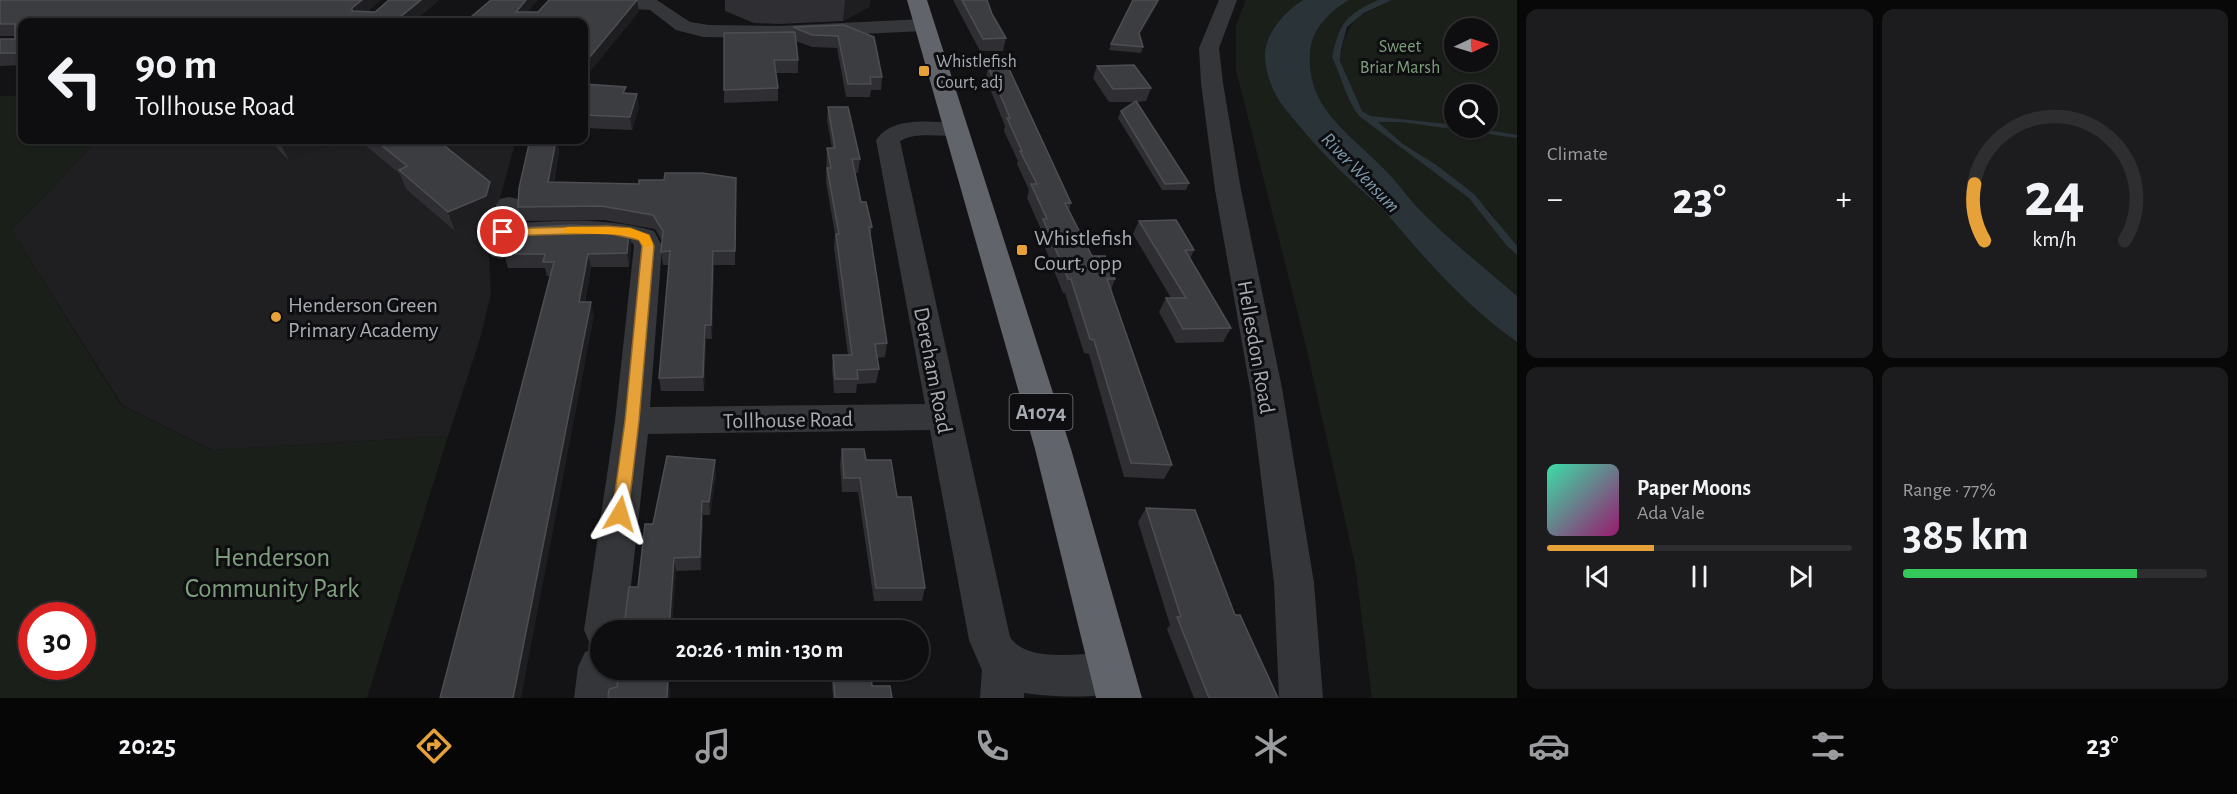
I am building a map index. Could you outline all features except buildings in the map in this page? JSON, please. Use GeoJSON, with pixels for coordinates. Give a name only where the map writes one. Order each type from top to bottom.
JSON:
{"type":"FeatureCollection","features":[{"type":"Feature","properties":{"kind":"highway","name":"Dereham Road"},"geometry":{"type":"LineString","coordinates":[[917,0],[1053,449],[1116,687]]}},
{"type":"Feature","properties":{"kind":"street"},"geometry":{"type":"LineString","coordinates":[[579,0],[654,5],[677,23],[700,30],[775,33],[857,26],[924,25]]}},
{"type":"Feature","properties":{"kind":"street","name":"Hellesdon Road"},"geometry":{"type":"LineString","coordinates":[[1228,0],[1209,48],[1212,83],[1228,190],[1266,388],[1294,583],[1301,698]]}},
{"type":"Feature","properties":{"kind":"street","name":"Dereham Road"},"geometry":{"type":"LineString","coordinates":[[955,129],[896,132],[888,140],[990,640],[998,656],[1004,681],[1037,675],[1116,687]]}},
{"type":"Feature","properties":{"kind":"street"},"geometry":{"type":"LineString","coordinates":[[504,229],[607,229],[630,232],[645,237],[648,246],[632,421],[606,620]]}},
{"type":"Feature","properties":{"kind":"street","name":"Tollhouse Road"},"geometry":{"type":"LineString","coordinates":[[632,421],[943,417]]}},
{"type":"Feature","properties":{"kind":"street"},"geometry":{"type":"LineString","coordinates":[[596,698],[598,680]]}},
{"type":"Feature","properties":{"kind":"shaded area","name":"Henderson Green Primary Academy"},"geometry":{"type":"Polygon","coordinates":[[[94,144],[515,144],[488,242],[491,294],[480,339],[448,436],[212,450],[122,405],[11,230],[94,144]]]}},
{"type":"Feature","properties":{"kind":"green space"},"geometry":{"type":"Polygon","coordinates":[[[1246,0],[1303,0],[1282,18],[1267,41],[1265,59],[1277,98],[1328,157],[1387,215],[1451,286],[1517,342],[1517,698],[1372,698],[1355,564],[1305,342],[1236,70],[1236,25],[1246,0]]]}},
{"type":"Feature","properties":{"kind":"green space"},"geometry":{"type":"Polygon","coordinates":[[[1349,0],[1378,0],[1351,15],[1332,57],[1355,110],[1359,116],[1458,188],[1476,206],[1517,255],[1517,296],[1427,217],[1395,180],[1343,130],[1322,104],[1311,72],[1311,44],[1323,22],[1349,0]]]}},
{"type":"Feature","properties":{"kind":"green space","name":"Sweet Briar Marsh"},"geometry":{"type":"Polygon","coordinates":[[[1392,0],[1517,0],[1517,246],[1501,229],[1491,212],[1435,164],[1403,144],[1362,111],[1340,61],[1342,47],[1350,28],[1361,16],[1392,0]]]}},
{"type":"Feature","properties":{"kind":"green space","name":"Henderson Community Park"},"geometry":{"type":"Polygon","coordinates":[[[0,96],[18,96],[18,144],[94,144],[11,230],[121,405],[211,450],[448,436],[367,698],[0,698],[0,96]]]}},
{"type":"Feature","properties":{"kind":"water","name":"River Wensum"},"geometry":{"type":"Polygon","coordinates":[[[1303,0],[1349,0],[1323,22],[1311,44],[1311,72],[1322,104],[1343,130],[1395,180],[1427,217],[1517,296],[1517,342],[1451,286],[1388,215],[1321,150],[1277,98],[1265,59],[1267,41],[1282,18],[1303,0]]]}},
{"type":"Feature","properties":{"kind":"water"},"geometry":{"type":"Polygon","coordinates":[[[1378,0],[1392,0],[1364,13],[1347,27],[1341,49],[1340,61],[1362,111],[1371,116],[1444,124],[1444,128],[1402,122],[1378,122],[1403,144],[1435,164],[1474,194],[1517,246],[1517,255],[1507,246],[1469,198],[1359,116],[1351,103],[1332,57],[1341,28],[1358,10],[1378,0]]]}},
{"type":"Feature","properties":{"kind":"water"},"geometry":{"type":"Polygon","coordinates":[[[1498,132],[1517,135],[1517,138],[1498,135],[1498,132]]]}},
{"type":"Feature","properties":{"kind":"slow traffic"},"geometry":{"type":"LineString","coordinates":[[568,230],[607,229],[630,232],[645,237],[647,244]]}},
{"type":"Feature","properties":{"kind":"place","name":"Whistlefish Court, adj"},"geometry":{"type":"Point","coordinates":[924,71]}},
{"type":"Feature","properties":{"kind":"place","name":"Whistlefish Court, opp"},"geometry":{"type":"Point","coordinates":[1022,250]}},
{"type":"Feature","properties":{"kind":"place","name":"Henderson Green Primary Academy"},"geometry":{"type":"Point","coordinates":[276,317]}},
{"type":"Feature","properties":{"kind":"route"},"geometry":{"type":"LineString","coordinates":[[503,232],[607,229],[630,232],[645,237],[648,246],[632,421],[620,514]]}}]}
